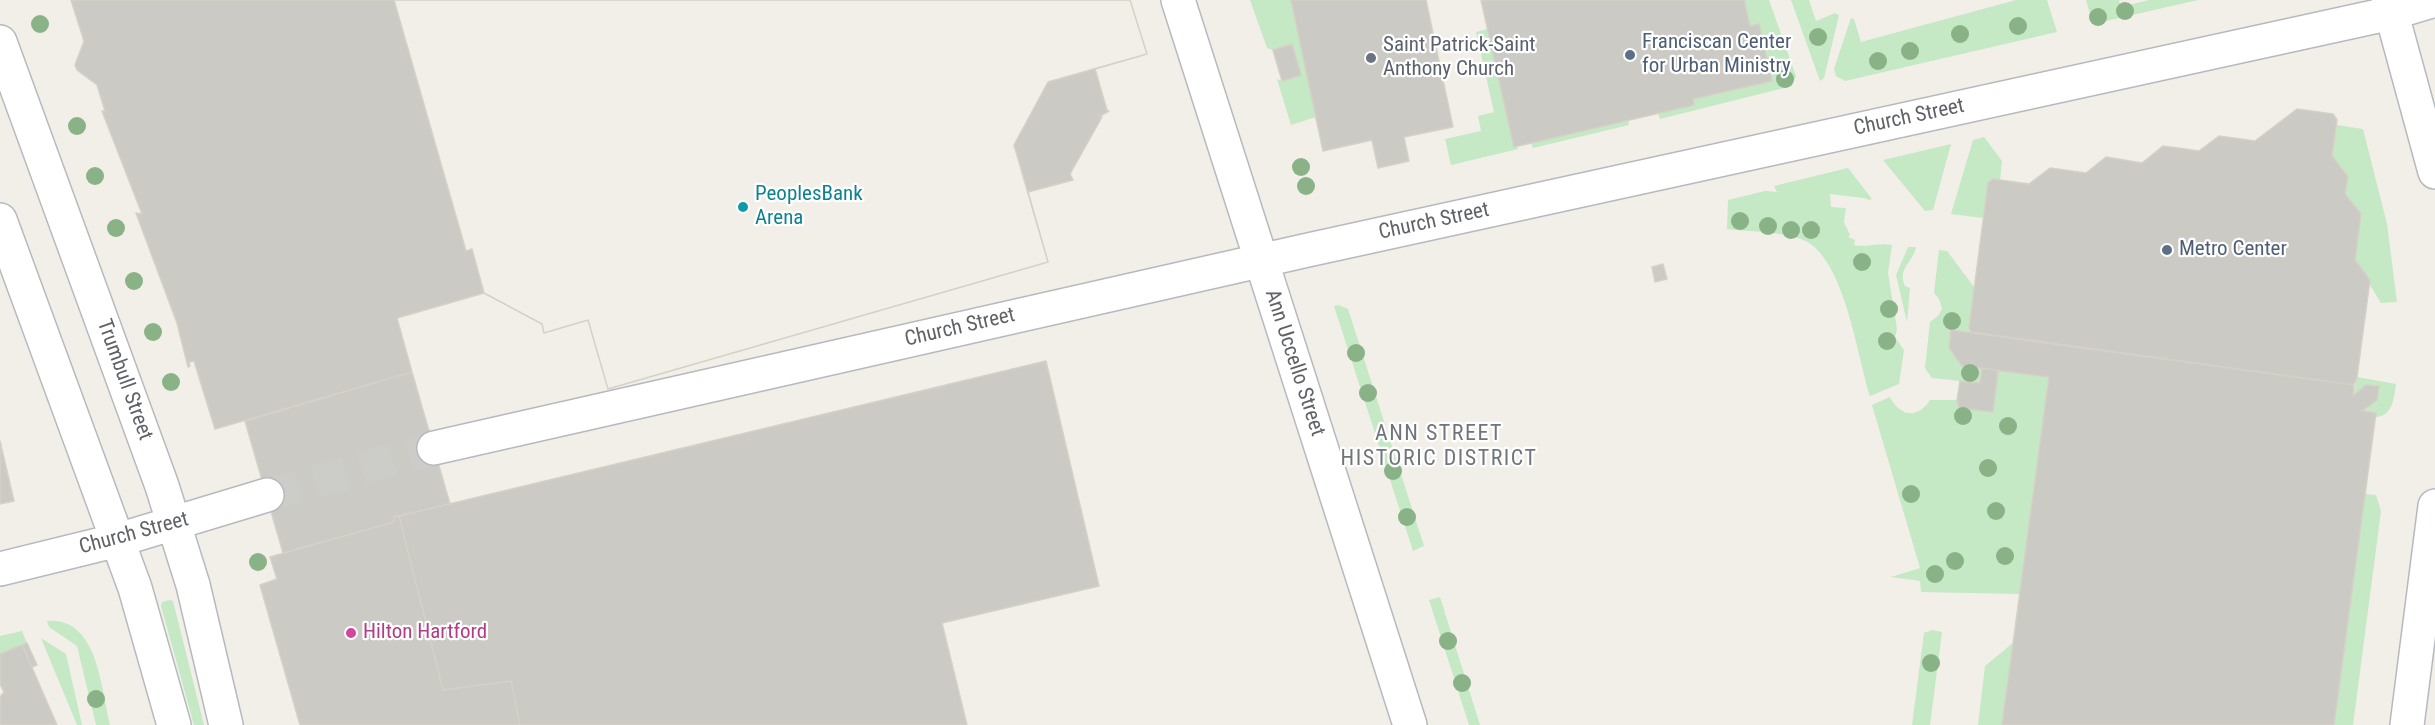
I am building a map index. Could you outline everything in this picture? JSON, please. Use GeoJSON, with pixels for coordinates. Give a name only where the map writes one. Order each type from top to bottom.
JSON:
{"type":"FeatureCollection","features":[{"type":"Feature","properties":{"kind":"street","name":"Ann Uccello Street"},"geometry":{"type":"LineString","coordinates":[[1178,0],[1410,725]]}},
{"type":"Feature","properties":{"kind":"street","name":"Church Street"},"geometry":{"type":"LineString","coordinates":[[434,448],[2390,7],[2435,0]]}},
{"type":"Feature","properties":{"kind":"street"},"geometry":{"type":"LineString","coordinates":[[2390,7],[2435,172]]}},
{"type":"Feature","properties":{"kind":"street","name":"Trumbull Street"},"geometry":{"type":"LineString","coordinates":[[0,42],[174,523],[193,585],[226,725]]}},
{"type":"Feature","properties":{"kind":"street"},"geometry":{"type":"LineString","coordinates":[[0,220],[137,595],[174,725]]}},
{"type":"Feature","properties":{"kind":"street","name":"Church Street"},"geometry":{"type":"LineString","coordinates":[[0,569],[118,540],[267,495]]}},
{"type":"Feature","properties":{"kind":"street"},"geometry":{"type":"LineString","coordinates":[[2407,725],[2435,507]]}},
{"type":"Feature","properties":{"kind":"green space"},"geometry":{"type":"Polygon","coordinates":[[[1250,0],[1291,0],[1316,117],[1291,125],[1277,79],[1282,81],[1301,75],[1292,45],[1273,50],[1267,48],[1250,0]]]}},
{"type":"Feature","properties":{"kind":"green space"},"geometry":{"type":"Polygon","coordinates":[[[1744,0],[1769,0],[1796,76],[1792,86],[1660,119],[1658,113],[1694,105],[1693,99],[1772,81],[1759,24],[1750,26],[1744,0]]]}},
{"type":"Feature","properties":{"kind":"green space"},"geometry":{"type":"Polygon","coordinates":[[[1791,0],[1809,0],[1816,21],[1835,13],[1839,15],[1824,78],[1820,81],[1791,0]]]}},
{"type":"Feature","properties":{"kind":"green space"},"geometry":{"type":"Polygon","coordinates":[[[2016,0],[2047,0],[2057,32],[1845,81],[1836,76],[1834,69],[1851,18],[1854,19],[1861,42],[2016,0]]]}},
{"type":"Feature","properties":{"kind":"green space"},"geometry":{"type":"Polygon","coordinates":[[[2086,0],[2119,0],[2121,7],[2149,0],[2198,0],[2093,24],[2086,0]]]}},
{"type":"Feature","properties":{"kind":"green space"},"geometry":{"type":"Polygon","coordinates":[[[1488,29],[1514,147],[1518,149],[1451,165],[1445,139],[1481,131],[1478,116],[1494,112],[1476,32],[1488,29]]]}},
{"type":"Feature","properties":{"kind":"green space"},"geometry":{"type":"Polygon","coordinates":[[[1628,120],[1629,125],[1533,148],[1531,143],[1628,120]]]}},
{"type":"Feature","properties":{"kind":"green space"},"geometry":{"type":"Polygon","coordinates":[[[2337,125],[2363,129],[2387,224],[2397,302],[2381,303],[2370,285],[2370,279],[2355,260],[2361,214],[2345,194],[2348,177],[2332,156],[2337,125]]]}},
{"type":"Feature","properties":{"kind":"green space"},"geometry":{"type":"Polygon","coordinates":[[[1984,137],[2002,161],[2000,180],[1988,183],[1983,218],[1951,214],[1973,140],[1984,137]]]}},
{"type":"Feature","properties":{"kind":"green space"},"geometry":{"type":"Polygon","coordinates":[[[1951,144],[1933,210],[1925,211],[1883,160],[1951,144]]]}},
{"type":"Feature","properties":{"kind":"green space"},"geometry":{"type":"Polygon","coordinates":[[[1848,168],[1872,199],[1830,194],[1831,207],[1846,208],[1844,222],[1850,235],[1848,237],[1855,240],[1854,245],[1892,245],[1888,273],[1897,329],[1895,337],[1904,350],[1899,384],[1870,396],[1847,308],[1828,264],[1816,248],[1792,236],[1727,229],[1728,200],[1765,191],[1777,192],[1774,186],[1848,168]]]}},
{"type":"Feature","properties":{"kind":"green space"},"geometry":{"type":"Polygon","coordinates":[[[1908,247],[1916,247],[1903,275],[1905,286],[1910,288],[1907,322],[1896,275],[1908,247]]]}},
{"type":"Feature","properties":{"kind":"green space"},"geometry":{"type":"Polygon","coordinates":[[[1939,250],[1947,251],[1974,287],[1969,327],[1972,333],[1951,330],[1949,348],[1962,366],[1982,368],[1980,383],[1932,378],[1925,368],[1930,322],[1938,316],[1942,309],[1934,293],[1939,250]]]}},
{"type":"Feature","properties":{"kind":"green space"},"geometry":{"type":"Polygon","coordinates":[[[1338,305],[1348,309],[1424,546],[1413,551],[1334,306],[1338,305]]]}},
{"type":"Feature","properties":{"kind":"green space"},"geometry":{"type":"Polygon","coordinates":[[[1998,371],[2049,377],[2020,594],[1921,592],[1920,581],[1891,577],[1920,568],[1872,405],[1890,397],[1899,409],[1915,413],[1930,400],[1957,400],[1959,408],[1993,411],[1998,371]]]}},
{"type":"Feature","properties":{"kind":"green space"},"geometry":{"type":"Polygon","coordinates":[[[2357,377],[2396,384],[2392,405],[2382,416],[2376,417],[2376,413],[2362,411],[2377,400],[2378,386],[2366,385],[2353,396],[2357,377]]]}},
{"type":"Feature","properties":{"kind":"green space"},"geometry":{"type":"Polygon","coordinates":[[[2365,494],[2376,495],[2381,511],[2353,725],[2334,725],[2365,494]]]}},
{"type":"Feature","properties":{"kind":"green space"},"geometry":{"type":"Polygon","coordinates":[[[1440,597],[1480,725],[1469,725],[1429,600],[1440,597]]]}},
{"type":"Feature","properties":{"kind":"green space"},"geometry":{"type":"Polygon","coordinates":[[[173,601],[204,725],[194,725],[161,606],[162,602],[173,601]]]}},
{"type":"Feature","properties":{"kind":"green space"},"geometry":{"type":"Polygon","coordinates":[[[47,621],[64,623],[77,630],[87,642],[100,675],[110,725],[96,725],[77,646],[49,627],[47,621]]]}},
{"type":"Feature","properties":{"kind":"green space"},"geometry":{"type":"Polygon","coordinates":[[[1932,630],[1942,632],[1930,725],[1912,725],[1924,633],[1932,630]]]}},
{"type":"Feature","properties":{"kind":"green space"},"geometry":{"type":"Polygon","coordinates":[[[22,631],[27,643],[0,654],[0,636],[22,631]]]}},
{"type":"Feature","properties":{"kind":"green space"},"geometry":{"type":"Polygon","coordinates":[[[41,638],[66,654],[82,725],[77,725],[41,638]]]}},
{"type":"Feature","properties":{"kind":"green space"},"geometry":{"type":"Polygon","coordinates":[[[2014,642],[2002,725],[1978,725],[1985,666],[2014,642]]]}},
{"type":"Feature","properties":{"kind":"building","name":"PeoplesBank Arena"},"geometry":{"type":"Polygon","coordinates":[[[71,0],[1130,0],[1147,54],[1095,69],[1109,111],[1100,116],[1102,117],[1070,174],[1073,180],[1028,192],[1048,262],[608,389],[588,320],[544,333],[542,324],[484,293],[397,318],[412,372],[215,429],[194,361],[189,362],[188,367],[177,323],[136,213],[142,214],[102,111],[105,111],[97,85],[77,70],[75,65],[84,41],[71,0]]]}},
{"type":"Feature","properties":{"kind":"building","name":"PeoplesBank Arena"},"geometry":{"type":"Polygon","coordinates":[[[394,0],[1130,0],[1147,54],[1048,82],[1014,145],[1048,262],[608,389],[588,320],[544,333],[542,324],[484,293],[472,249],[466,251],[394,0]]]}},
{"type":"Feature","properties":{"kind":"building","name":"Saint Patrick-Saint Anthony Church"},"geometry":{"type":"Polygon","coordinates":[[[1291,0],[1426,0],[1453,127],[1404,137],[1409,161],[1378,168],[1372,140],[1323,151],[1291,0]]]}},
{"type":"Feature","properties":{"kind":"building","name":"Franciscan Center for Urban Ministry"},"geometry":{"type":"Polygon","coordinates":[[[1481,0],[1744,0],[1750,26],[1759,24],[1772,81],[1693,99],[1694,105],[1514,147],[1481,0]]]}},
{"type":"Feature","properties":{"kind":"building"},"geometry":{"type":"Polygon","coordinates":[[[1292,44],[1301,75],[1282,81],[1273,50],[1292,44]]]}},
{"type":"Feature","properties":{"kind":"building","name":"Metro Center"},"geometry":{"type":"Polygon","coordinates":[[[2297,109],[2333,114],[2337,120],[2332,156],[2348,177],[2345,194],[2361,214],[2355,260],[2370,280],[2354,385],[1971,332],[1969,328],[1988,183],[1993,179],[2029,184],[2050,168],[2086,173],[2106,157],[2142,163],[2163,146],[2199,151],[2219,136],[2255,141],[2297,109]]]}},
{"type":"Feature","properties":{"kind":"building"},"geometry":{"type":"Polygon","coordinates":[[[1663,264],[1667,279],[1655,282],[1652,267],[1663,264]]]}},
{"type":"Feature","properties":{"kind":"building"},"geometry":{"type":"Polygon","coordinates":[[[1951,330],[2354,385],[2353,396],[2366,385],[2379,386],[2377,400],[2362,411],[2376,413],[2334,725],[2002,725],[2049,377],[1962,366],[1949,348],[1951,330]]]}},
{"type":"Feature","properties":{"kind":"building"},"geometry":{"type":"Polygon","coordinates":[[[1046,361],[1099,586],[942,623],[967,725],[520,725],[511,681],[443,690],[399,516],[1046,361]]]}},
{"type":"Feature","properties":{"kind":"building"},"geometry":{"type":"Polygon","coordinates":[[[1982,368],[1998,371],[1993,412],[1959,408],[1957,400],[1960,381],[1980,383],[1982,368]]]}},
{"type":"Feature","properties":{"kind":"building"},"geometry":{"type":"Polygon","coordinates":[[[412,372],[450,504],[394,517],[394,522],[283,553],[245,421],[412,372]]]}},
{"type":"Feature","properties":{"kind":"building"},"geometry":{"type":"Polygon","coordinates":[[[0,441],[14,501],[0,504],[0,441]]]}},
{"type":"Feature","properties":{"kind":"building","name":"Hilton Hartford"},"geometry":{"type":"Polygon","coordinates":[[[399,516],[443,690],[511,681],[520,725],[300,725],[260,585],[277,579],[270,557],[394,522],[394,517],[399,516]]]}},
{"type":"Feature","properties":{"kind":"building"},"geometry":{"type":"Polygon","coordinates":[[[27,643],[37,665],[32,667],[22,645],[27,643]]]}},
{"type":"Feature","properties":{"kind":"building"},"geometry":{"type":"Polygon","coordinates":[[[22,645],[57,725],[0,725],[0,697],[4,692],[0,684],[0,654],[22,645]]]}},
{"type":"Feature","properties":{"kind":"tunnel"},"geometry":{"type":"LineString","coordinates":[[267,495],[434,448]]}},
{"type":"Feature","properties":{"kind":"place","name":"Franciscan Center for Urban Ministry"},"geometry":{"type":"Point","coordinates":[1630,55]}},
{"type":"Feature","properties":{"kind":"place","name":"Saint Patrick-Saint Anthony Church"},"geometry":{"type":"Point","coordinates":[1371,58]}},
{"type":"Feature","properties":{"kind":"place","name":"PeoplesBank Arena"},"geometry":{"type":"Point","coordinates":[743,207]}},
{"type":"Feature","properties":{"kind":"place","name":"Metro Center"},"geometry":{"type":"Point","coordinates":[2167,250]}},
{"type":"Feature","properties":{"kind":"place","name":"Hilton Hartford"},"geometry":{"type":"Point","coordinates":[351,633]}},
{"type":"Feature","properties":{"kind":"district","name":"ANN STREET HISTORIC DISTRICT"},"geometry":{"type":"Point","coordinates":[1439,446]}}]}
